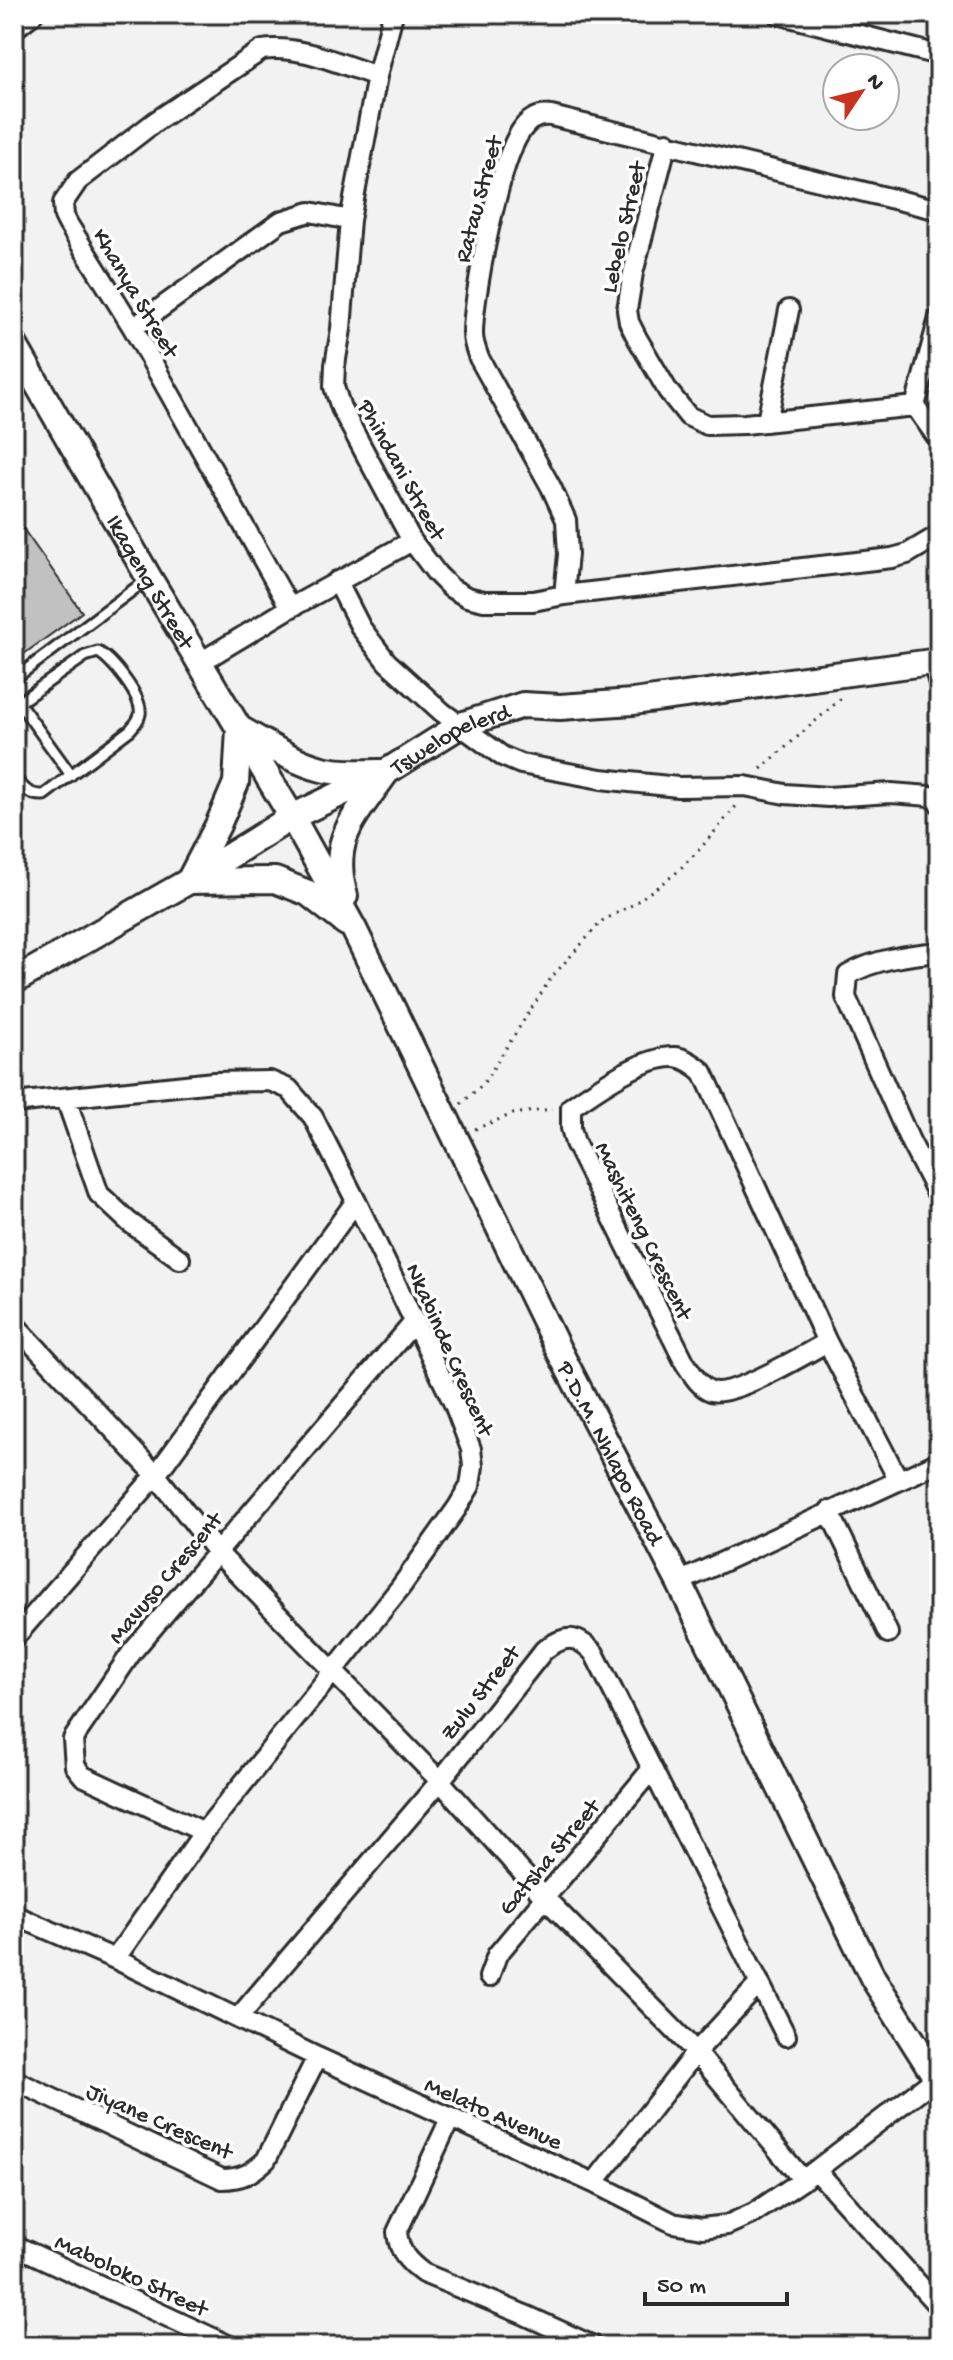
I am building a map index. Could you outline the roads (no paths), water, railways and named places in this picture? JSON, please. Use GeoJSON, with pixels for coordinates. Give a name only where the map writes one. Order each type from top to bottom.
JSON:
{"type":"FeatureCollection","features":[{"type":"Feature","properties":{"kind":"street"},"geometry":{"type":"LineString","coordinates":[[14,29],[33,14]]}},
{"type":"Feature","properties":{"kind":"street","name":"Phindani Street"},"geometry":{"type":"LineString","coordinates":[[393,14],[377,76],[350,220],[334,387],[349,426],[412,541],[451,588],[467,597],[484,601],[533,601],[892,558],[907,554],[939,535]]}},
{"type":"Feature","properties":{"kind":"street"},"geometry":{"type":"LineString","coordinates":[[778,14],[939,55]]}},
{"type":"Feature","properties":{"kind":"street","name":"Khanya Street"},"geometry":{"type":"LineString","coordinates":[[290,608],[133,328],[64,216],[63,203],[78,181],[156,121],[262,50],[295,51],[377,76]]}},
{"type":"Feature","properties":{"kind":"street","name":"Ratau Street"},"geometry":{"type":"LineString","coordinates":[[564,595],[568,554],[566,520],[475,347],[473,331],[489,230],[514,145],[526,124],[540,115],[551,116],[939,210]]}},
{"type":"Feature","properties":{"kind":"street","name":"Lebelo Street"},"geometry":{"type":"LineString","coordinates":[[667,142],[633,273],[627,310],[629,322],[668,391],[688,416],[707,425],[767,422],[915,406]]}},
{"type":"Feature","properties":{"kind":"street"},"geometry":{"type":"LineString","coordinates":[[133,328],[281,221],[310,212],[350,220]]}},
{"type":"Feature","properties":{"kind":"street"},"geometry":{"type":"LineString","coordinates":[[767,422],[789,310]]}},
{"type":"Feature","properties":{"kind":"street"},"geometry":{"type":"LineString","coordinates":[[939,318],[915,406],[939,440]]}},
{"type":"Feature","properties":{"kind":"street","name":"Ikageng Street"},"geometry":{"type":"LineString","coordinates":[[16,352],[292,817]]}},
{"type":"Feature","properties":{"kind":"street"},"geometry":{"type":"LineString","coordinates":[[199,663],[337,581],[412,541]]}},
{"type":"Feature","properties":{"kind":"street"},"geometry":{"type":"LineString","coordinates":[[337,581],[361,628],[387,662],[442,712],[502,756],[521,764],[601,779],[678,787],[745,786],[814,796],[891,793],[930,796],[939,803]]}},
{"type":"Feature","properties":{"kind":"street","name":"Tswelopelerd"},"geometry":{"type":"LineString","coordinates":[[14,981],[189,881],[292,817],[386,772],[461,725],[523,705],[560,707],[633,702],[861,670],[937,669]]}},
{"type":"Feature","properties":{"kind":"street"},"geometry":{"type":"LineString","coordinates":[[354,929],[308,893],[275,880],[189,881],[236,783],[239,728],[278,751],[320,769],[386,772]]}},
{"type":"Feature","properties":{"kind":"street"},"geometry":{"type":"LineString","coordinates":[[354,929],[341,882],[340,850],[347,831],[386,772]]}},
{"type":"Feature","properties":{"kind":"street","name":"P.D.M. Nhlapo Road"},"geometry":{"type":"LineString","coordinates":[[292,817],[354,929],[558,1349],[679,1582],[873,1978],[937,2080]]}},
{"type":"Feature","properties":{"kind":"street"},"geometry":{"type":"LineString","coordinates":[[939,952],[858,969],[848,975],[845,986],[846,997],[884,1083],[939,1197]]}},
{"type":"Feature","properties":{"kind":"street","name":"Mashiteng Crescent"},"geometry":{"type":"LineString","coordinates":[[675,1057],[690,1061],[703,1072],[827,1342],[763,1376],[726,1390],[713,1392],[701,1384],[685,1363],[575,1143],[571,1107],[614,1079],[653,1061],[675,1057]]}},
{"type":"Feature","properties":{"kind":"street","name":"Nkabinde Crescent"},"geometry":{"type":"LineString","coordinates":[[14,1103],[256,1079],[280,1084],[300,1099],[313,1117],[415,1321],[471,1449],[470,1486],[457,1508],[334,1673],[204,1832],[115,1959]]}},
{"type":"Feature","properties":{"kind":"street"},"geometry":{"type":"LineString","coordinates":[[66,1099],[99,1194],[129,1222],[180,1259]]}},
{"type":"Feature","properties":{"kind":"street"},"geometry":{"type":"LineString","coordinates":[[14,1638],[156,1475],[356,1201]]}},
{"type":"Feature","properties":{"kind":"street","name":"Mavuso Crescent"},"geometry":{"type":"LineString","coordinates":[[204,1832],[83,1776],[75,1766],[73,1739],[132,1652],[415,1321]]}},
{"type":"Feature","properties":{"kind":"street"},"geometry":{"type":"LineString","coordinates":[[14,1324],[156,1475],[216,1551],[440,1781],[545,1898],[939,2307]]}},
{"type":"Feature","properties":{"kind":"street"},"geometry":{"type":"LineString","coordinates":[[827,1342],[898,1479]]}},
{"type":"Feature","properties":{"kind":"street"},"geometry":{"type":"LineString","coordinates":[[679,1582],[939,1462]]}},
{"type":"Feature","properties":{"kind":"street"},"geometry":{"type":"LineString","coordinates":[[829,1511],[888,1633]]}},
{"type":"Feature","properties":{"kind":"street","name":"Zulu Street"},"geometry":{"type":"LineString","coordinates":[[238,2018],[440,1781],[544,1650],[556,1641],[570,1638],[583,1641],[594,1653],[786,2036]]}},
{"type":"Feature","properties":{"kind":"street","name":"Gatsha Street"},"geometry":{"type":"LineString","coordinates":[[489,1977],[497,1955],[651,1770]]}},
{"type":"Feature","properties":{"kind":"street","name":"Melato Avenue"},"geometry":{"type":"LineString","coordinates":[[14,1915],[115,1959],[673,2223],[702,2228],[727,2225],[754,2213],[937,2080]]}},
{"type":"Feature","properties":{"kind":"street"},"geometry":{"type":"LineString","coordinates":[[594,2183],[696,2052],[760,1983]]}},
{"type":"Feature","properties":{"kind":"street","name":"Jiyane Crescent"},"geometry":{"type":"LineString","coordinates":[[14,2080],[222,2179],[237,2179],[253,2172],[266,2160],[317,2057]]}},
{"type":"Feature","properties":{"kind":"street"},"geometry":{"type":"LineString","coordinates":[[450,2119],[397,2232],[398,2246],[408,2262],[423,2273],[593,2346]]}},
{"type":"Feature","properties":{"kind":"street","name":"Maboloko Street"},"geometry":{"type":"LineString","coordinates":[[14,2245],[230,2346]]}},
{"type":"Feature","properties":{"kind":"lane"},"geometry":{"type":"LineString","coordinates":[[14,679],[149,578]]}},
{"type":"Feature","properties":{"kind":"lane"},"geometry":{"type":"LineString","coordinates":[[14,777],[27,792],[35,796],[44,795],[71,775],[130,730],[141,713],[140,702],[109,658],[98,652],[85,656],[17,704],[71,775]]}}]}
